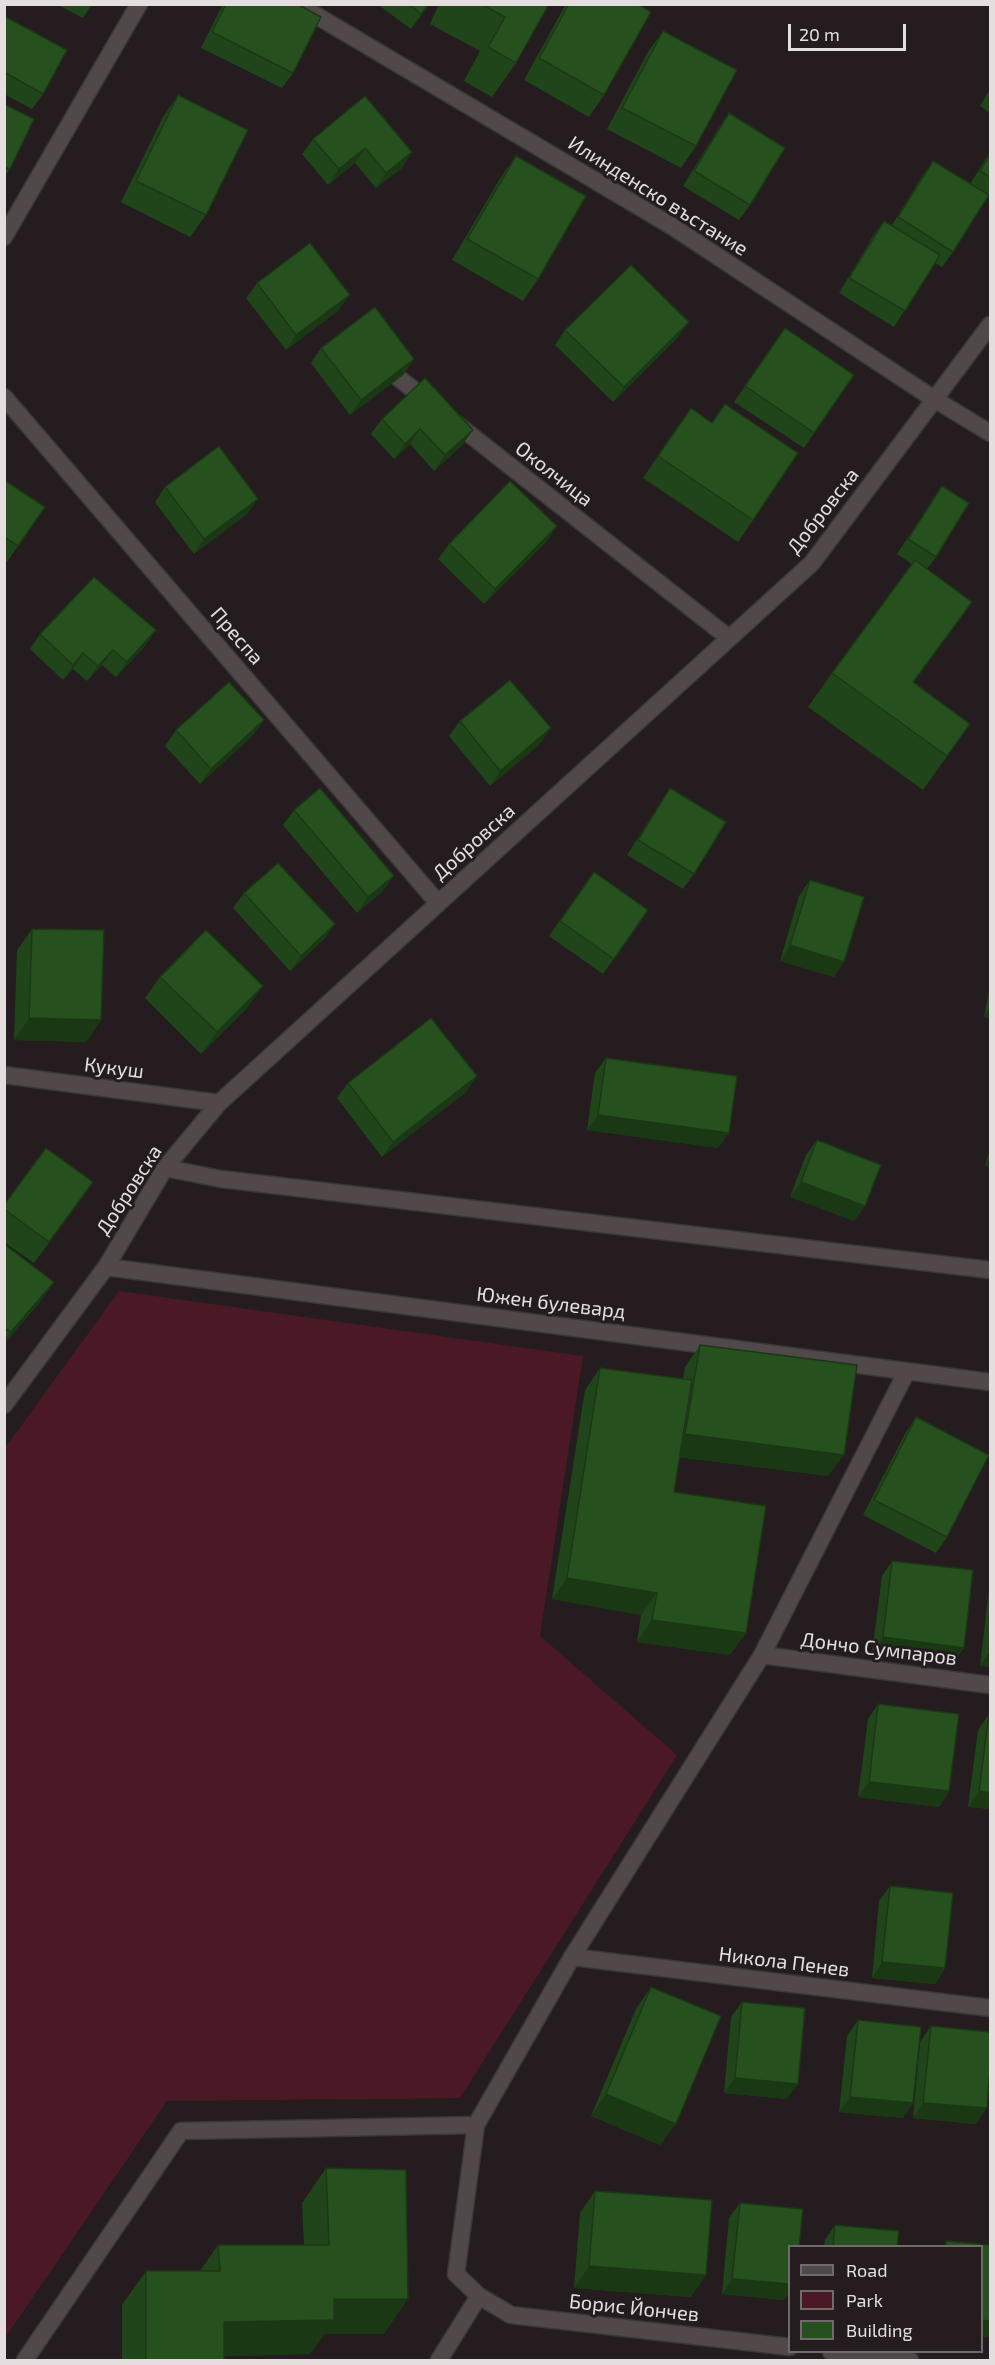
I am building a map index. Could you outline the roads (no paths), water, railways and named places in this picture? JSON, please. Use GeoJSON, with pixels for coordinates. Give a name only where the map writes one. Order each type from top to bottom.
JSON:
{"type":"FeatureCollection","features":[{"type":"Feature","properties":{"kind":"street"},"geometry":{"type":"LineString","coordinates":[[4,237],[139,4]]}},
{"type":"Feature","properties":{"kind":"street","name":"Илинденско въстание"},"geometry":{"type":"LineString","coordinates":[[297,4],[670,225],[934,399],[990,433]]}},
{"type":"Feature","properties":{"kind":"street","name":"Добровска"},"geometry":{"type":"LineString","coordinates":[[4,1406],[106,1267],[165,1168],[219,1103],[812,563],[990,326]]}},
{"type":"Feature","properties":{"kind":"street","name":"Околчица"},"geometry":{"type":"LineString","coordinates":[[372,358],[729,639]]}},
{"type":"Feature","properties":{"kind":"street","name":"Преспа"},"geometry":{"type":"LineString","coordinates":[[4,397],[438,903]]}},
{"type":"Feature","properties":{"kind":"street","name":"Кукуш"},"geometry":{"type":"LineString","coordinates":[[4,1075],[219,1103]]}},
{"type":"Feature","properties":{"kind":"street"},"geometry":{"type":"LineString","coordinates":[[165,1168],[221,1179],[990,1270]]}},
{"type":"Feature","properties":{"kind":"street","name":"Южен булевард"},"geometry":{"type":"LineString","coordinates":[[106,1267],[990,1382]]}},
{"type":"Feature","properties":{"kind":"street"},"geometry":{"type":"LineString","coordinates":[[25,2361],[181,2131],[476,2125],[572,1957],[762,1655],[907,1371]]}},
{"type":"Feature","properties":{"kind":"street","name":"Дончо Сумпаров"},"geometry":{"type":"LineString","coordinates":[[762,1655],[990,1685]]}},
{"type":"Feature","properties":{"kind":"street","name":"Никола Пенев"},"geometry":{"type":"LineString","coordinates":[[572,1957],[990,2008]]}},
{"type":"Feature","properties":{"kind":"street","name":"Борис Йончев"},"geometry":{"type":"LineString","coordinates":[[476,2125],[456,2274],[479,2296],[511,2315],[788,2347]]}},
{"type":"Feature","properties":{"kind":"street"},"geometry":{"type":"LineString","coordinates":[[439,2361],[479,2296]]}},
{"type":"Feature","properties":{"kind":"street"},"geometry":{"type":"LineString","coordinates":[[840,2353],[910,2361]]}}]}
